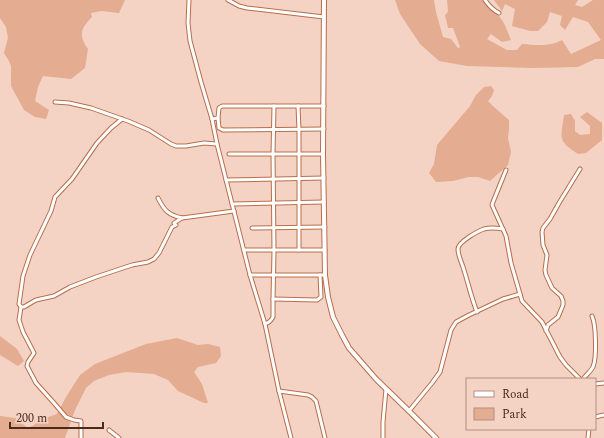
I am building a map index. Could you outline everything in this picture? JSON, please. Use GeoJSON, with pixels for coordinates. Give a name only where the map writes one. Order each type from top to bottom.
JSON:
{"type":"FeatureCollection","features":[{"type":"Feature","properties":{"kind":"main road"},"geometry":{"type":"LineString","coordinates":[[324,0],[325,250],[323,275],[328,297],[333,316],[349,348],[386,389],[436,438]]}},
{"type":"Feature","properties":{"kind":"street"},"geometry":{"type":"LineString","coordinates":[[189,0],[188,23],[190,41],[212,119],[250,275],[265,324],[291,438]]}},
{"type":"Feature","properties":{"kind":"street"},"geometry":{"type":"LineString","coordinates":[[228,0],[239,6],[247,8],[324,16]]}},
{"type":"Feature","properties":{"kind":"street"},"geometry":{"type":"LineString","coordinates":[[485,0],[488,5],[499,13]]}},
{"type":"Feature","properties":{"kind":"street"},"geometry":{"type":"LineString","coordinates":[[55,102],[69,103],[91,108],[122,119],[149,130],[176,146],[204,143],[217,144]]}},
{"type":"Feature","properties":{"kind":"street"},"geometry":{"type":"LineString","coordinates":[[324,106],[222,106],[219,108],[218,118],[219,128],[222,130],[324,130]]}},
{"type":"Feature","properties":{"kind":"street"},"geometry":{"type":"LineString","coordinates":[[265,324],[273,317],[274,106]]}},
{"type":"Feature","properties":{"kind":"street"},"geometry":{"type":"LineString","coordinates":[[298,106],[299,250]]}},
{"type":"Feature","properties":{"kind":"street"},"geometry":{"type":"LineString","coordinates":[[212,119],[218,118]]}},
{"type":"Feature","properties":{"kind":"street"},"geometry":{"type":"LineString","coordinates":[[81,438],[81,421],[66,417],[36,383],[27,366],[34,353],[23,332],[19,320],[21,307],[19,304],[23,276],[30,255],[51,211],[55,197],[72,179],[97,143],[122,119]]}},
{"type":"Feature","properties":{"kind":"street"},"geometry":{"type":"LineString","coordinates":[[229,154],[324,154]]}},
{"type":"Feature","properties":{"kind":"street"},"geometry":{"type":"LineString","coordinates":[[546,331],[548,325],[558,317],[563,301],[561,296],[552,288],[546,275],[547,255],[543,245],[542,232],[543,228],[580,169]]}},
{"type":"Feature","properties":{"kind":"street"},"geometry":{"type":"LineString","coordinates":[[506,170],[492,205],[506,236],[511,263],[522,301],[539,318],[560,357],[580,378]]}},
{"type":"Feature","properties":{"kind":"street"},"geometry":{"type":"LineString","coordinates":[[226,180],[324,178]]}},
{"type":"Feature","properties":{"kind":"street"},"geometry":{"type":"LineString","coordinates":[[158,198],[164,210],[182,218],[234,211]]}},
{"type":"Feature","properties":{"kind":"street"},"geometry":{"type":"LineString","coordinates":[[232,204],[324,202]]}},
{"type":"Feature","properties":{"kind":"street"},"geometry":{"type":"LineString","coordinates":[[21,307],[24,307],[36,300],[54,296],[96,277],[154,259],[159,253],[172,227],[176,225],[174,223],[182,218]]}},
{"type":"Feature","properties":{"kind":"street"},"geometry":{"type":"LineString","coordinates":[[252,228],[325,227]]}},
{"type":"Feature","properties":{"kind":"street"},"geometry":{"type":"LineString","coordinates":[[477,312],[469,291],[458,246],[466,239],[483,229],[503,229]]}},
{"type":"Feature","properties":{"kind":"street"},"geometry":{"type":"LineString","coordinates":[[244,250],[325,250]]}},
{"type":"Feature","properties":{"kind":"street"},"geometry":{"type":"LineString","coordinates":[[250,275],[323,275],[320,297],[317,300],[273,299]]}},
{"type":"Feature","properties":{"kind":"street"},"geometry":{"type":"LineString","coordinates":[[410,411],[440,372],[451,330],[456,322],[503,299],[520,294]]}},
{"type":"Feature","properties":{"kind":"street"},"geometry":{"type":"LineString","coordinates":[[582,378],[588,374],[595,360],[594,325],[592,316]]}},
{"type":"Feature","properties":{"kind":"street"},"geometry":{"type":"LineString","coordinates":[[383,438],[386,389]]}},
{"type":"Feature","properties":{"kind":"street"},"geometry":{"type":"LineString","coordinates":[[279,390],[312,396],[316,400],[325,438]]}},
{"type":"Feature","properties":{"kind":"street"},"geometry":{"type":"LineString","coordinates":[[109,430],[119,438]]}},
{"type":"Feature","properties":{"kind":"green space"},"geometry":{"type":"Polygon","coordinates":[[[0,0],[125,0],[119,13],[101,11],[91,13],[92,17],[83,28],[82,32],[83,40],[88,49],[85,68],[71,79],[43,76],[38,87],[35,101],[49,110],[46,119],[35,117],[24,110],[11,86],[11,66],[4,53],[8,38],[6,27],[0,18],[0,0]]]}},
{"type":"Feature","properties":{"kind":"green space"},"geometry":{"type":"Polygon","coordinates":[[[395,0],[434,0],[443,37],[451,39],[458,48],[460,47],[453,28],[448,28],[445,15],[448,12],[447,0],[483,0],[486,5],[499,16],[511,40],[502,42],[491,34],[487,39],[507,50],[517,50],[522,44],[548,45],[562,40],[571,54],[601,40],[588,22],[573,17],[565,30],[560,25],[562,16],[550,12],[547,22],[538,31],[530,31],[512,26],[515,9],[505,4],[502,11],[494,0],[578,0],[575,5],[582,7],[593,0],[604,0],[604,59],[595,59],[578,67],[534,68],[467,66],[439,61],[420,44],[400,14],[395,0]]]}},
{"type":"Feature","properties":{"kind":"green space"},"geometry":{"type":"Polygon","coordinates":[[[491,86],[494,90],[488,101],[509,120],[508,138],[511,152],[508,165],[490,181],[478,177],[469,177],[453,181],[436,182],[429,173],[434,164],[437,145],[470,106],[476,95],[484,87],[491,86]]]}},
{"type":"Feature","properties":{"kind":"green space"},"geometry":{"type":"Polygon","coordinates":[[[587,112],[602,123],[602,140],[586,153],[578,154],[564,142],[562,138],[564,115],[571,114],[575,121],[575,131],[580,135],[590,134],[590,126],[580,117],[587,112]]]}},
{"type":"Feature","properties":{"kind":"green space"},"geometry":{"type":"Polygon","coordinates":[[[0,336],[17,349],[24,361],[18,366],[0,355],[0,336]]]}},
{"type":"Feature","properties":{"kind":"green space"},"geometry":{"type":"Polygon","coordinates":[[[177,338],[198,345],[208,344],[220,347],[221,356],[216,363],[198,367],[194,372],[202,384],[208,403],[204,403],[178,391],[168,380],[154,374],[126,372],[109,375],[94,381],[86,388],[75,410],[65,438],[0,438],[0,416],[15,418],[28,428],[39,420],[57,414],[80,375],[95,364],[146,344],[177,338]]]}}]}
